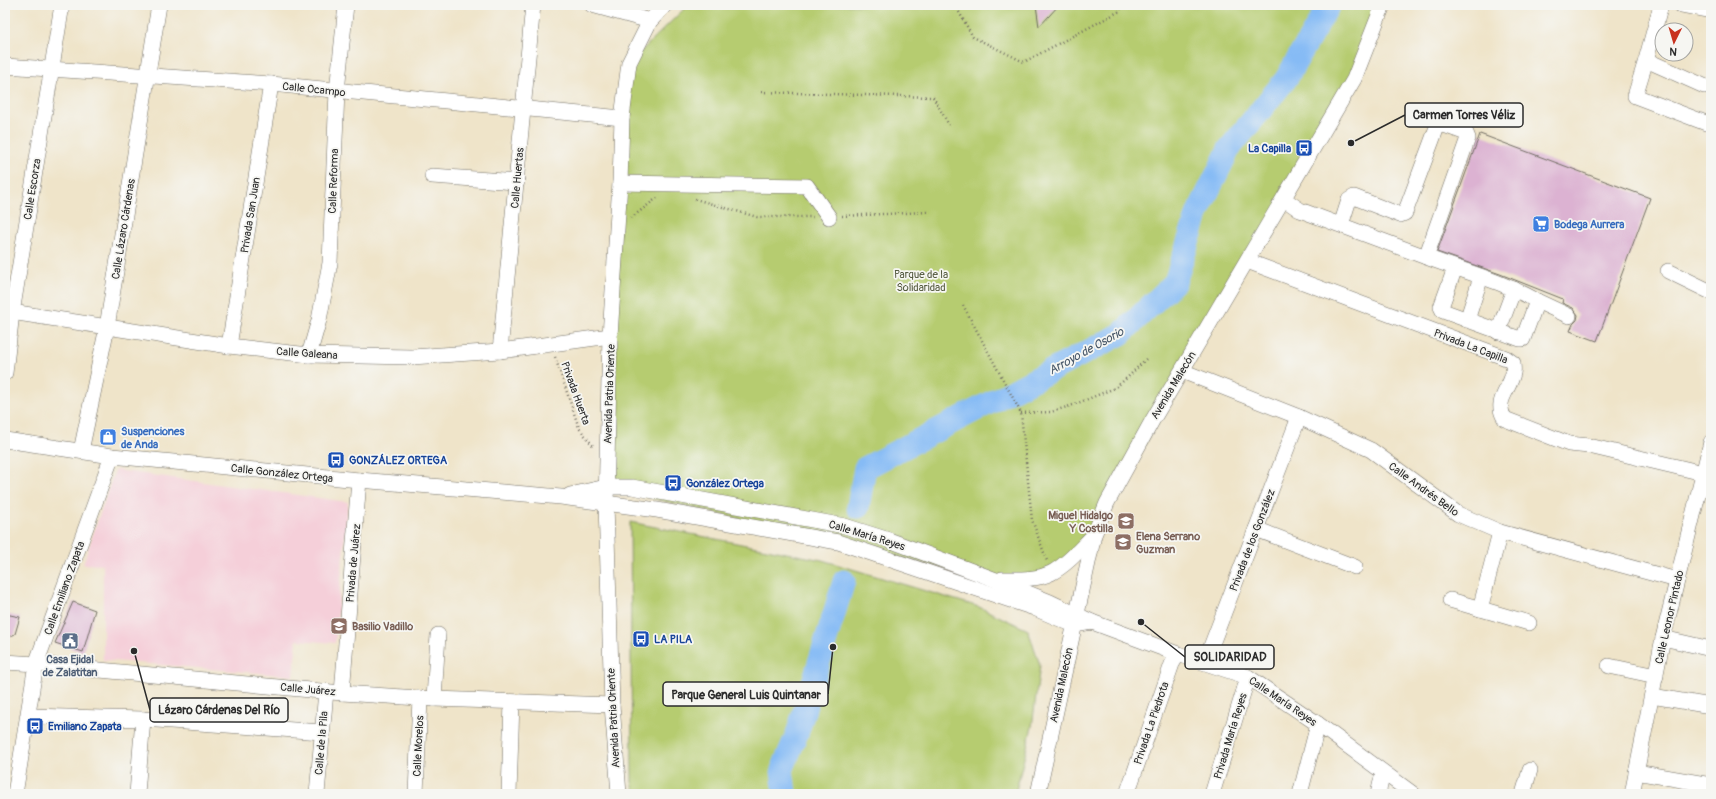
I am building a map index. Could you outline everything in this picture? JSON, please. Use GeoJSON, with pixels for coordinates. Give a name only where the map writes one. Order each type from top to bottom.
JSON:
{"type":"FeatureCollection","features":[{"type":"Feature","properties":{"kind":"street","name":"Calle Escorza"},"geometry":{"type":"LineString","coordinates":[[5,373],[9,312],[52,70],[62,5]]}},
{"type":"Feature","properties":{"kind":"street","name":"Calle Lázaro Cárdenas"},"geometry":{"type":"LineString","coordinates":[[81,451],[108,327],[159,5]]}},
{"type":"Feature","properties":{"kind":"street","name":"Calle Reforma"},"geometry":{"type":"LineString","coordinates":[[310,355],[330,263],[337,91],[346,5]]}},
{"type":"Feature","properties":{"kind":"street","name":"Calle Huertas"},"geometry":{"type":"LineString","coordinates":[[500,351],[533,5]]}},
{"type":"Feature","properties":{"kind":"street"},"geometry":{"type":"LineString","coordinates":[[592,5],[650,21]]}},
{"type":"Feature","properties":{"kind":"street","name":"Avenida Patria Oriente"},"geometry":{"type":"LineString","coordinates":[[619,794],[612,705],[606,487],[610,336],[620,183],[622,118],[629,63],[650,21],[665,5]]}},
{"type":"Feature","properties":{"kind":"street","name":"Avenida Malecón"},"geometry":{"type":"LineString","coordinates":[[1038,794],[1094,535],[1106,503],[1152,421],[1354,79],[1383,5]]}},
{"type":"Feature","properties":{"kind":"street"},"geometry":{"type":"LineString","coordinates":[[1661,5],[1646,60],[1634,96],[1706,123]]}},
{"type":"Feature","properties":{"kind":"street"},"geometry":{"type":"LineString","coordinates":[[1681,5],[1711,11]]}},
{"type":"Feature","properties":{"kind":"street"},"geometry":{"type":"LineString","coordinates":[[1646,60],[1704,86]]}},
{"type":"Feature","properties":{"kind":"street","name":"Calle Ocampo"},"geometry":{"type":"LineString","coordinates":[[5,66],[271,84],[523,110],[622,118]]}},
{"type":"Feature","properties":{"kind":"street","name":"Privada San Juan"},"geometry":{"type":"LineString","coordinates":[[229,346],[271,84]]}},
{"type":"Feature","properties":{"kind":"street"},"geometry":{"type":"LineString","coordinates":[[1341,225],[1349,200],[1354,197],[1400,215],[1405,213],[1437,127],[1441,124],[1466,133],[1468,138],[1426,257]]}},
{"type":"Feature","properties":{"kind":"street"},"geometry":{"type":"LineString","coordinates":[[432,176],[517,182]]}},
{"type":"Feature","properties":{"kind":"street"},"geometry":{"type":"LineString","coordinates":[[620,183],[807,186],[829,217]]}},
{"type":"Feature","properties":{"kind":"street"},"geometry":{"type":"LineString","coordinates":[[1284,199],[1300,210],[1514,289],[1569,316]]}},
{"type":"Feature","properties":{"kind":"street","name":"Privada La Capilla"},"geometry":{"type":"LineString","coordinates":[[1247,262],[1506,358],[1513,363],[1513,373],[1500,405],[1500,412],[1505,419],[1569,444],[1589,446],[1703,473]]}},
{"type":"Feature","properties":{"kind":"street"},"geometry":{"type":"LineString","coordinates":[[1455,268],[1441,307],[1443,311],[1498,332],[1523,339],[1537,301]]}},
{"type":"Feature","properties":{"kind":"street"},"geometry":{"type":"LineString","coordinates":[[1668,271],[1711,292]]}},
{"type":"Feature","properties":{"kind":"street"},"geometry":{"type":"LineString","coordinates":[[1466,320],[1482,278]]}},
{"type":"Feature","properties":{"kind":"street"},"geometry":{"type":"LineString","coordinates":[[1498,332],[1514,289]]}},
{"type":"Feature","properties":{"kind":"street","name":"Calle Galeana"},"geometry":{"type":"LineString","coordinates":[[9,312],[229,346],[310,355],[412,357],[500,351],[610,336]]}},
{"type":"Feature","properties":{"kind":"street","name":"Calle Andrés Bello"},"geometry":{"type":"LineString","coordinates":[[1182,371],[1299,417],[1371,450],[1458,514],[1500,532],[1677,580]]}},
{"type":"Feature","properties":{"kind":"street","name":"Privada de los González"},"geometry":{"type":"LineString","coordinates":[[1205,662],[1299,417]]}},
{"type":"Feature","properties":{"kind":"street","name":"Calle González Ortega"},"geometry":{"type":"LineString","coordinates":[[5,440],[112,456],[359,480],[561,497],[606,503]]}},
{"type":"Feature","properties":{"kind":"street","name":"Calle Leonor Pintado"},"geometry":{"type":"LineString","coordinates":[[1632,794],[1663,638],[1711,442]]}},
{"type":"Feature","properties":{"kind":"street","name":"Calle Emiliano Zapata"},"geometry":{"type":"LineString","coordinates":[[15,794],[29,716],[36,664],[112,456]]}},
{"type":"Feature","properties":{"kind":"street","name":"Privada de Juárez"},"geometry":{"type":"LineString","coordinates":[[342,693],[359,480]]}},
{"type":"Feature","properties":{"kind":"street","name":"Calle María Reyes"},"geometry":{"type":"LineString","coordinates":[[606,487],[632,486],[845,526],[889,540],[1050,602],[1075,620]]}},
{"type":"Feature","properties":{"kind":"street","name":"Calle González Ortega"},"geometry":{"type":"LineString","coordinates":[[561,497],[606,487]]}},
{"type":"Feature","properties":{"kind":"street","name":"Calle María Reyes"},"geometry":{"type":"LineString","coordinates":[[606,503],[657,510],[838,542],[1034,608],[1075,620],[1092,622],[1178,654],[1248,677],[1318,724],[1413,794]]}},
{"type":"Feature","properties":{"kind":"street"},"geometry":{"type":"LineString","coordinates":[[1256,529],[1354,567]]}},
{"type":"Feature","properties":{"kind":"street"},"geometry":{"type":"LineString","coordinates":[[1480,609],[1500,532]]}},
{"type":"Feature","properties":{"kind":"street"},"geometry":{"type":"LineString","coordinates":[[996,580],[1031,578],[1051,573],[1074,556],[1094,535]]}},
{"type":"Feature","properties":{"kind":"street"},"geometry":{"type":"LineString","coordinates":[[1450,600],[1530,623]]}},
{"type":"Feature","properties":{"kind":"street","name":"Calle Morelos"},"geometry":{"type":"LineString","coordinates":[[416,794],[427,698],[438,635]]}},
{"type":"Feature","properties":{"kind":"street"},"geometry":{"type":"LineString","coordinates":[[1663,638],[1711,649]]}},
{"type":"Feature","properties":{"kind":"street","name":"Privada La Piedrota"},"geometry":{"type":"LineString","coordinates":[[1127,794],[1172,664],[1178,654]]}},
{"type":"Feature","properties":{"kind":"street","name":"Calle Juárez"},"geometry":{"type":"LineString","coordinates":[[5,662],[342,693],[512,702],[612,705]]}},
{"type":"Feature","properties":{"kind":"street"},"geometry":{"type":"LineString","coordinates":[[1609,666],[1656,676]]}},
{"type":"Feature","properties":{"kind":"street","name":"Privada María Reyes"},"geometry":{"type":"LineString","coordinates":[[1212,794],[1248,677]]}},
{"type":"Feature","properties":{"kind":"street","name":"Calle de la Pila"},"geometry":{"type":"LineString","coordinates":[[317,794],[326,691]]}},
{"type":"Feature","properties":{"kind":"street"},"geometry":{"type":"LineString","coordinates":[[1652,696],[1711,706]]}},
{"type":"Feature","properties":{"kind":"street"},"geometry":{"type":"LineString","coordinates":[[509,794],[512,702]]}},
{"type":"Feature","properties":{"kind":"street"},"geometry":{"type":"LineString","coordinates":[[29,716],[144,719],[322,732]]}},
{"type":"Feature","properties":{"kind":"street"},"geometry":{"type":"LineString","coordinates":[[137,794],[144,719]]}},
{"type":"Feature","properties":{"kind":"street"},"geometry":{"type":"LineString","coordinates":[[1300,794],[1318,724]]}},
{"type":"Feature","properties":{"kind":"street"},"geometry":{"type":"LineString","coordinates":[[1523,794],[1530,770]]}},
{"type":"Feature","properties":{"kind":"street"},"geometry":{"type":"LineString","coordinates":[[1378,794],[1383,772]]}},
{"type":"Feature","properties":{"kind":"street"},"geometry":{"type":"LineString","coordinates":[[1636,772],[1711,785]]}},
{"type":"Feature","properties":{"kind":"path"},"geometry":{"type":"LineString","coordinates":[[955,5],[972,37],[1024,62],[1120,11],[1122,5]]}},
{"type":"Feature","properties":{"kind":"path"},"geometry":{"type":"LineString","coordinates":[[761,92],[933,97],[950,125]]}},
{"type":"Feature","properties":{"kind":"path"},"geometry":{"type":"LineString","coordinates":[[616,229],[660,195]]}},
{"type":"Feature","properties":{"kind":"path"},"geometry":{"type":"LineString","coordinates":[[689,197],[757,217],[829,217],[927,212]]}},
{"type":"Feature","properties":{"kind":"path"},"geometry":{"type":"LineString","coordinates":[[964,305],[1020,412],[1032,520],[1051,573]]}},
{"type":"Feature","properties":{"kind":"path","name":"Privada Huerta"},"geometry":{"type":"LineString","coordinates":[[551,345],[579,428],[607,463]]}},
{"type":"Feature","properties":{"kind":"path"},"geometry":{"type":"LineString","coordinates":[[1020,412],[1051,412],[1115,388],[1146,359]]}},
{"type":"Feature","properties":{"kind":"shaded area"},"geometry":{"type":"Polygon","coordinates":[[[115,470],[348,502],[335,643],[297,640],[293,676],[103,660],[103,565],[83,564],[115,470]]]}},
{"type":"Feature","properties":{"kind":"green space","name":"Parque de la Solidaridad"},"geometry":{"type":"Polygon","coordinates":[[[688,5],[1376,5],[1364,54],[1094,535],[1051,573],[1006,583],[606,487],[629,63],[688,5]]]}},
{"type":"Feature","properties":{"kind":"green space"},"geometry":{"type":"Polygon","coordinates":[[[630,522],[822,560],[979,607],[1028,630],[1040,665],[1032,727],[1015,794],[635,794],[632,782],[630,522]]]}},
{"type":"Feature","properties":{"kind":"building"},"geometry":{"type":"Polygon","coordinates":[[[1036,5],[1059,5],[1039,27],[1036,5]]]}},
{"type":"Feature","properties":{"kind":"building","name":"Bodega Aurrera"},"geometry":{"type":"Polygon","coordinates":[[[1480,134],[1650,198],[1597,341],[1570,331],[1573,324],[1577,320],[1578,315],[1573,308],[1562,303],[1563,299],[1500,274],[1437,252],[1480,134]]]}},
{"type":"Feature","properties":{"kind":"building","name":"Casa Ejidal de Zalatitan"},"geometry":{"type":"Polygon","coordinates":[[[73,602],[95,610],[83,652],[55,643],[73,602]]]}},
{"type":"Feature","properties":{"kind":"building"},"geometry":{"type":"Polygon","coordinates":[[[5,614],[20,617],[15,634],[5,639],[5,614]]]}},
{"type":"Feature","properties":{"kind":"waterway","name":"Arroyo de Osorio"},"geometry":{"type":"LineString","coordinates":[[858,507],[865,468],[1121,334],[1175,282],[1198,212],[1229,149],[1286,79],[1329,5]]}},
{"type":"Feature","properties":{"kind":"waterway","name":"Arroyo de Osorio"},"geometry":{"type":"LineString","coordinates":[[785,794],[782,770],[798,731],[844,581]]}},
{"type":"Feature","properties":{"kind":"place","name":"Carmen Torres Véliz"},"geometry":{"type":"Point","coordinates":[1351,143]}},
{"type":"Feature","properties":{"kind":"place","name":"La Capilla"},"geometry":{"type":"Point","coordinates":[1304,148]}},
{"type":"Feature","properties":{"kind":"place","name":"Bodega Aurrera"},"geometry":{"type":"Point","coordinates":[1541,224]}},
{"type":"Feature","properties":{"kind":"place","name":"Suspenciones de Anda"},"geometry":{"type":"Point","coordinates":[108,437]}},
{"type":"Feature","properties":{"kind":"place","name":"GONZÁLEZ ORTEGA"},"geometry":{"type":"Point","coordinates":[336,460]}},
{"type":"Feature","properties":{"kind":"place","name":"González Ortega"},"geometry":{"type":"Point","coordinates":[673,483]}},
{"type":"Feature","properties":{"kind":"place","name":"Miguel Hidalgo Y Costilla"},"geometry":{"type":"Point","coordinates":[1126,521]}},
{"type":"Feature","properties":{"kind":"place","name":"Elena Serrano Guzman"},"geometry":{"type":"Point","coordinates":[1123,542]}},
{"type":"Feature","properties":{"kind":"place","name":"SOLIDARIDAD"},"geometry":{"type":"Point","coordinates":[1141,622]}},
{"type":"Feature","properties":{"kind":"place","name":"Basilio Vadillo"},"geometry":{"type":"Point","coordinates":[339,626]}},
{"type":"Feature","properties":{"kind":"place","name":"LA PILA"},"geometry":{"type":"Point","coordinates":[641,639]}},
{"type":"Feature","properties":{"kind":"place","name":"Casa Ejidal de Zalatitan"},"geometry":{"type":"Point","coordinates":[70,641]}},
{"type":"Feature","properties":{"kind":"place","name":"Parque General Luis Quintanar"},"geometry":{"type":"Point","coordinates":[833,647]}},
{"type":"Feature","properties":{"kind":"place","name":"Lázaro Cárdenas Del Río"},"geometry":{"type":"Point","coordinates":[134,651]}},
{"type":"Feature","properties":{"kind":"place","name":"Emiliano Zapata"},"geometry":{"type":"Point","coordinates":[35,726]}}]}
